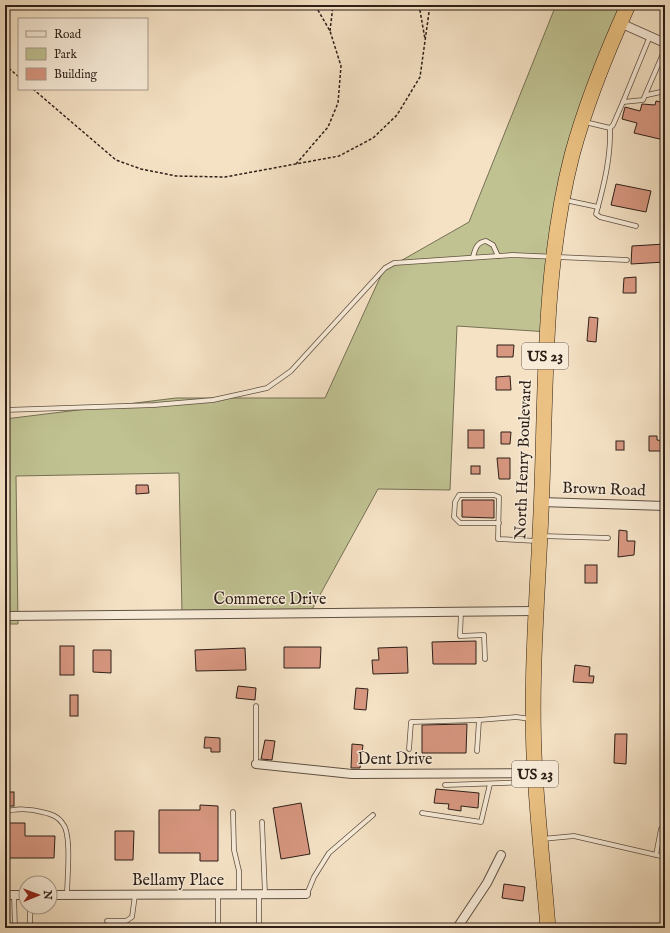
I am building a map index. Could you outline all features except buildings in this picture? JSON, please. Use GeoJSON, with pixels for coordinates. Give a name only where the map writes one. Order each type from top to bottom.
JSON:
{"type":"FeatureCollection","features":[{"type":"Feature","properties":{"kind":"highway","name":"North Henry Boulevard"},"geometry":{"type":"LineString","coordinates":[[548,928],[535,778],[534,719],[536,611],[542,502],[545,354],[553,258],[562,200],[582,121],[601,66],[628,5]]}},
{"type":"Feature","properties":{"kind":"street"},"geometry":{"type":"LineString","coordinates":[[620,22],[665,43]]}},
{"type":"Feature","properties":{"kind":"street","name":"Brown Road"},"geometry":{"type":"LineString","coordinates":[[542,502],[665,506]]}},
{"type":"Feature","properties":{"kind":"street","name":"Commerce Drive"},"geometry":{"type":"LineString","coordinates":[[5,616],[536,611]]}},
{"type":"Feature","properties":{"kind":"street","name":"Dent Drive"},"geometry":{"type":"LineString","coordinates":[[256,764],[352,774],[535,778]]}},
{"type":"Feature","properties":{"kind":"street"},"geometry":{"type":"LineString","coordinates":[[457,928],[487,883],[502,855]]}},
{"type":"Feature","properties":{"kind":"street","name":"Bellamy Place"},"geometry":{"type":"LineString","coordinates":[[58,895],[306,894]]}},
{"type":"Feature","properties":{"kind":"street"},"geometry":{"type":"LineString","coordinates":[[5,895],[18,895]]}},
{"type":"Feature","properties":{"kind":"lane"},"geometry":{"type":"LineString","coordinates":[[636,226],[600,217],[596,214],[605,180],[610,144],[610,128],[613,125],[650,36]]}},
{"type":"Feature","properties":{"kind":"lane"},"geometry":{"type":"LineString","coordinates":[[622,102],[643,100],[647,95],[665,49]]}},
{"type":"Feature","properties":{"kind":"lane"},"geometry":{"type":"LineString","coordinates":[[647,95],[665,91]]}},
{"type":"Feature","properties":{"kind":"lane"},"geometry":{"type":"LineString","coordinates":[[582,121],[610,128]]}},
{"type":"Feature","properties":{"kind":"lane"},"geometry":{"type":"LineString","coordinates":[[562,200],[598,207]]}},
{"type":"Feature","properties":{"kind":"lane"},"geometry":{"type":"LineString","coordinates":[[473,257],[476,246],[481,242],[486,241],[493,245],[498,256]]}},
{"type":"Feature","properties":{"kind":"lane"},"geometry":{"type":"LineString","coordinates":[[5,410],[154,405],[213,400],[268,388],[291,371],[385,268],[394,263],[498,256],[627,260]]}},
{"type":"Feature","properties":{"kind":"lane"},"geometry":{"type":"LineString","coordinates":[[499,523],[460,523],[454,518],[455,502],[459,494],[494,495],[499,497],[499,523],[498,539],[608,538]]}},
{"type":"Feature","properties":{"kind":"lane"},"geometry":{"type":"LineString","coordinates":[[461,612],[460,636],[484,635],[486,659]]}},
{"type":"Feature","properties":{"kind":"lane"},"geometry":{"type":"LineString","coordinates":[[256,706],[256,764]]}},
{"type":"Feature","properties":{"kind":"lane"},"geometry":{"type":"LineString","coordinates":[[409,749],[411,722],[479,720],[516,717],[534,719]]}},
{"type":"Feature","properties":{"kind":"lane"},"geometry":{"type":"LineString","coordinates":[[477,751],[479,720]]}},
{"type":"Feature","properties":{"kind":"lane"},"geometry":{"type":"LineString","coordinates":[[445,785],[490,784],[535,778]]}},
{"type":"Feature","properties":{"kind":"lane"},"geometry":{"type":"LineString","coordinates":[[422,813],[481,822],[490,784]]}},
{"type":"Feature","properties":{"kind":"lane"},"geometry":{"type":"LineString","coordinates":[[5,812],[20,810],[38,811],[54,815],[64,824],[67,834],[67,895]]}},
{"type":"Feature","properties":{"kind":"lane"},"geometry":{"type":"LineString","coordinates":[[233,812],[234,850],[239,871],[239,895]]}},
{"type":"Feature","properties":{"kind":"lane"},"geometry":{"type":"LineString","coordinates":[[306,894],[314,877],[329,853],[373,815]]}},
{"type":"Feature","properties":{"kind":"lane"},"geometry":{"type":"LineString","coordinates":[[260,928],[262,894],[262,822]]}},
{"type":"Feature","properties":{"kind":"lane"},"geometry":{"type":"LineString","coordinates":[[656,855],[661,829],[665,830]]}},
{"type":"Feature","properties":{"kind":"lane"},"geometry":{"type":"LineString","coordinates":[[540,839],[574,836],[665,857]]}},
{"type":"Feature","properties":{"kind":"lane"},"geometry":{"type":"LineString","coordinates":[[14,895],[15,928]]}},
{"type":"Feature","properties":{"kind":"lane"},"geometry":{"type":"LineString","coordinates":[[107,921],[126,921],[132,917],[135,895]]}},
{"type":"Feature","properties":{"kind":"lane"},"geometry":{"type":"LineString","coordinates":[[218,895],[218,928]]}},
{"type":"Feature","properties":{"kind":"lane"},"geometry":{"type":"LineString","coordinates":[[30,915],[30,928]]}},
{"type":"Feature","properties":{"kind":"path"},"geometry":{"type":"LineString","coordinates":[[296,164],[328,127],[338,103],[341,66],[330,30],[315,5]]}},
{"type":"Feature","properties":{"kind":"path"},"geometry":{"type":"LineString","coordinates":[[330,30],[333,5]]}},
{"type":"Feature","properties":{"kind":"path"},"geometry":{"type":"LineString","coordinates":[[418,5],[425,41]]}},
{"type":"Feature","properties":{"kind":"path"},"geometry":{"type":"LineString","coordinates":[[33,90],[116,160],[141,169],[176,176],[225,177],[339,156],[373,138],[397,115],[420,76],[430,5]]}},
{"type":"Feature","properties":{"kind":"path"},"geometry":{"type":"LineString","coordinates":[[5,65],[18,76]]}},
{"type":"Feature","properties":{"kind":"green space"},"geometry":{"type":"Polygon","coordinates":[[[556,5],[622,5],[564,181],[549,332],[457,326],[450,490],[378,489],[310,613],[182,612],[179,473],[16,476],[18,624],[5,624],[5,419],[176,398],[325,398],[383,271],[469,222],[556,5]]]}}]}
